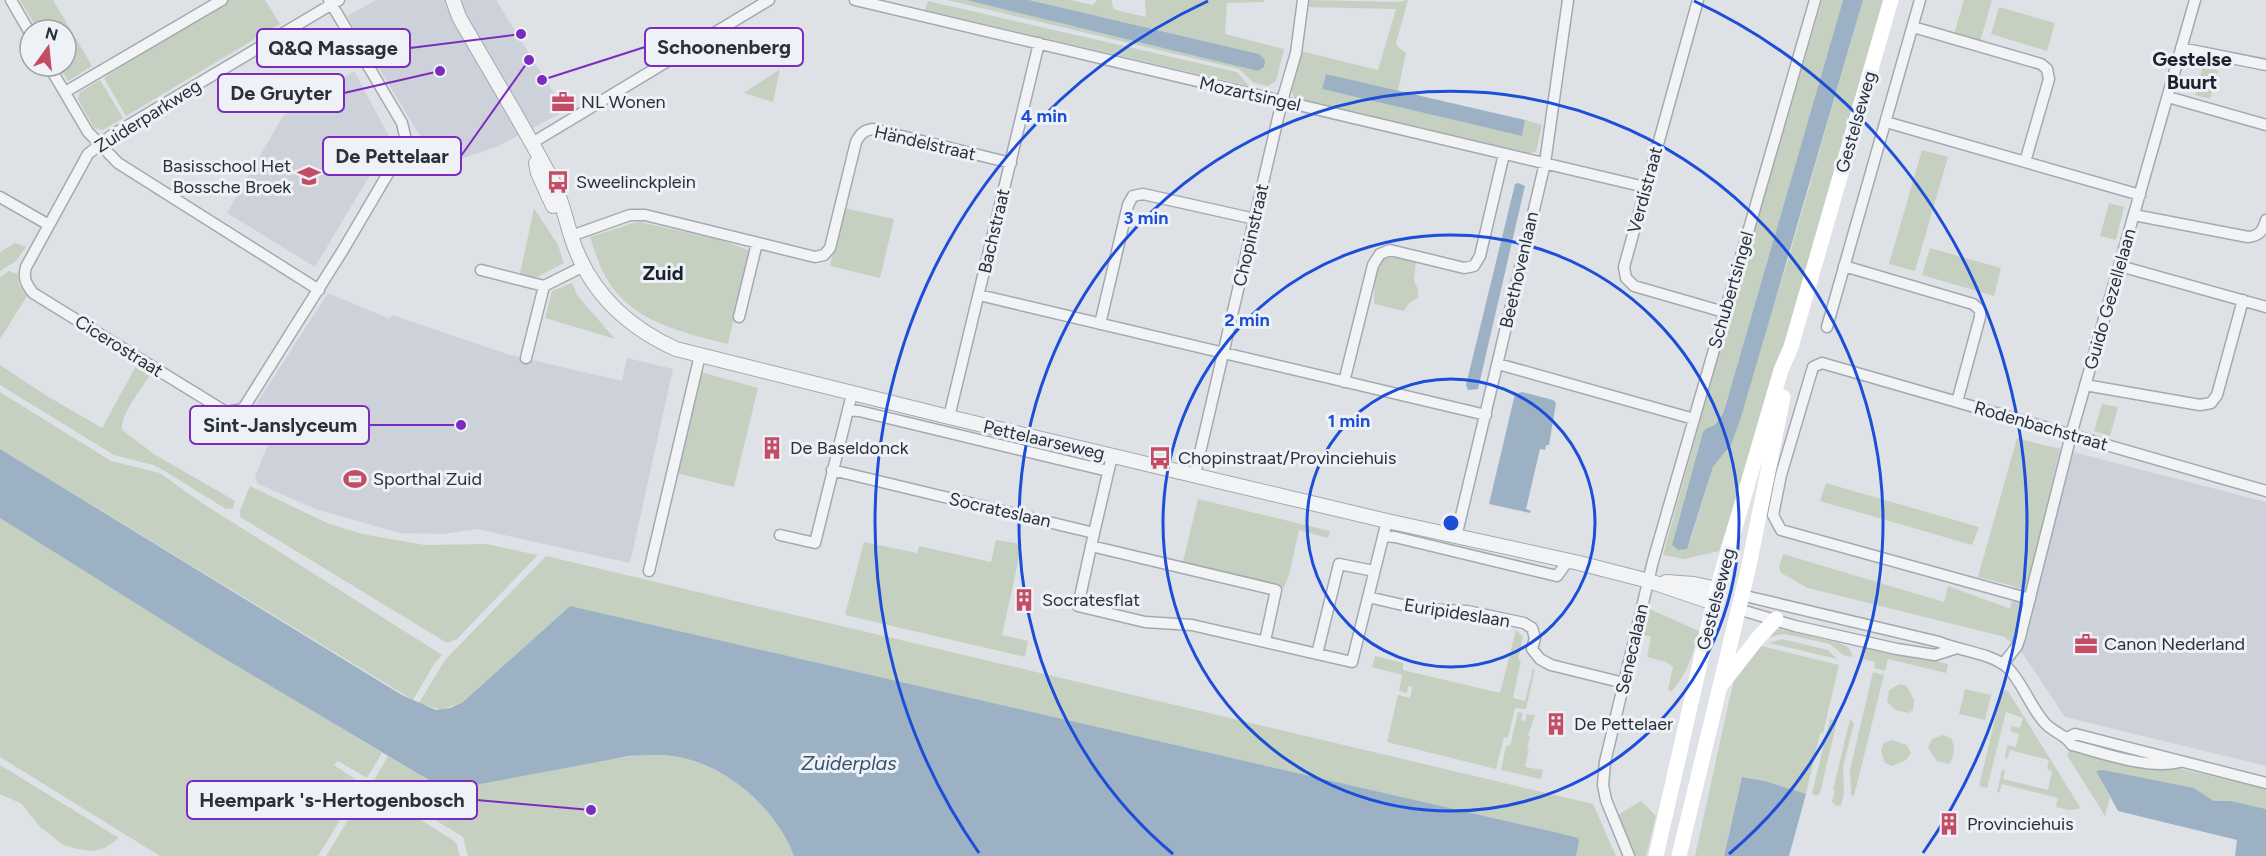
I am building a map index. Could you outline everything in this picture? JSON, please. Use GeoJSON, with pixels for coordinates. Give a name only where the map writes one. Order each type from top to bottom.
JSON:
{"type":"FeatureCollection","features":[{"type":"Feature","properties":{"kind":"main road","name":"Gestelseweg"},"geometry":{"type":"LineString","coordinates":[[1656,856],[1715,596],[1781,370],[1791,347],[1891,0]]}},
{"type":"Feature","properties":{"kind":"main road","name":"Gestelseweg"},"geometry":{"type":"LineString","coordinates":[[1679,856],[1740,602],[1789,372],[1791,347]]}},
{"type":"Feature","properties":{"kind":"main road"},"geometry":{"type":"LineString","coordinates":[[1715,596],[1740,602]]}},
{"type":"Feature","properties":{"kind":"main road"},"geometry":{"type":"LineString","coordinates":[[1718,689],[1776,619]]}},
{"type":"Feature","properties":{"kind":"street"},"geometry":{"type":"LineString","coordinates":[[11,0],[21,18]]}},
{"type":"Feature","properties":{"kind":"street"},"geometry":{"type":"LineString","coordinates":[[65,92],[222,0]]}},
{"type":"Feature","properties":{"kind":"street","name":"Pettelaarseweg"},"geometry":{"type":"LineString","coordinates":[[444,0],[454,6],[532,143],[538,173],[584,266],[608,303],[630,324],[652,338],[676,349],[852,394],[1715,596]]}},
{"type":"Feature","properties":{"kind":"street"},"geometry":{"type":"LineString","coordinates":[[532,143],[769,0]]}},
{"type":"Feature","properties":{"kind":"street","name":"Mozartsingel"},"geometry":{"type":"LineString","coordinates":[[855,0],[1645,187]]}},
{"type":"Feature","properties":{"kind":"street","name":"Chopinstraat"},"geometry":{"type":"LineString","coordinates":[[1195,474],[1282,101],[1296,53],[1303,0]]}},
{"type":"Feature","properties":{"kind":"street","name":"Beethovenlaan"},"geometry":{"type":"LineString","coordinates":[[1456,537],[1545,163],[1568,0]]}},
{"type":"Feature","properties":{"kind":"street","name":"Verdistraat"},"geometry":{"type":"LineString","coordinates":[[1698,0],[1624,267],[1626,278],[1634,286],[1724,312]]}},
{"type":"Feature","properties":{"kind":"street","name":"Schubertsingel"},"geometry":{"type":"LineString","coordinates":[[1649,580],[1815,0]]}},
{"type":"Feature","properties":{"kind":"street","name":"Gestelseweg"},"geometry":{"type":"LineString","coordinates":[[1827,327],[1920,0]]}},
{"type":"Feature","properties":{"kind":"street","name":"Guido Gezellelaan"},"geometry":{"type":"LineString","coordinates":[[2003,664],[2017,646],[2071,435],[2195,0]]}},
{"type":"Feature","properties":{"kind":"street"},"geometry":{"type":"LineString","coordinates":[[265,438],[243,409],[399,159],[405,136],[402,123],[334,1]]}},
{"type":"Feature","properties":{"kind":"street","name":"Zuiderparkweg"},"geometry":{"type":"LineString","coordinates":[[49,225],[88,154],[112,135],[334,1]]}},
{"type":"Feature","properties":{"kind":"street"},"geometry":{"type":"LineString","coordinates":[[1912,27],[2041,64],[2047,69],[2049,79],[2025,162]]}},
{"type":"Feature","properties":{"kind":"street","name":"Bachstraat"},"geometry":{"type":"LineString","coordinates":[[949,417],[1039,43]]}},
{"type":"Feature","properties":{"kind":"street"},"geometry":{"type":"LineString","coordinates":[[2181,48],[2266,65]]}},
{"type":"Feature","properties":{"kind":"street"},"geometry":{"type":"LineString","coordinates":[[56,78],[88,132],[118,163],[319,290]]}},
{"type":"Feature","properties":{"kind":"street"},"geometry":{"type":"LineString","coordinates":[[2168,97],[2266,125]]}},
{"type":"Feature","properties":{"kind":"street"},"geometry":{"type":"LineString","coordinates":[[1886,122],[2140,195]]}},
{"type":"Feature","properties":{"kind":"street","name":"Händelstraat"},"geometry":{"type":"LineString","coordinates":[[757,243],[815,257],[824,255],[830,248],[856,142],[867,129],[1011,163]]}},
{"type":"Feature","properties":{"kind":"street"},"geometry":{"type":"LineString","coordinates":[[1344,382],[1373,265],[1380,254],[1390,250],[1464,268],[1474,266],[1480,256],[1504,154]]}},
{"type":"Feature","properties":{"kind":"street"},"geometry":{"type":"LineString","coordinates":[[1100,324],[1128,205],[1133,196],[1143,194],[1255,219]]}},
{"type":"Feature","properties":{"kind":"street"},"geometry":{"type":"LineString","coordinates":[[0,197],[49,225]]}},
{"type":"Feature","properties":{"kind":"street"},"geometry":{"type":"LineString","coordinates":[[571,236],[630,215],[645,215],[757,243],[739,317]]}},
{"type":"Feature","properties":{"kind":"street"},"geometry":{"type":"LineString","coordinates":[[2134,215],[2248,237],[2255,237],[2261,233],[2266,220]]}},
{"type":"Feature","properties":{"kind":"street","name":"Cicerostraat"},"geometry":{"type":"LineString","coordinates":[[49,225],[24,275],[26,285],[33,293],[226,412],[243,409]]}},
{"type":"Feature","properties":{"kind":"street"},"geometry":{"type":"LineString","coordinates":[[482,270],[544,286],[584,266]]}},
{"type":"Feature","properties":{"kind":"street"},"geometry":{"type":"LineString","coordinates":[[1844,266],[1973,304],[1980,310],[1956,402]]}},
{"type":"Feature","properties":{"kind":"street"},"geometry":{"type":"LineString","coordinates":[[2120,266],[2266,307]]}},
{"type":"Feature","properties":{"kind":"street"},"geometry":{"type":"LineString","coordinates":[[526,358],[544,286]]}},
{"type":"Feature","properties":{"kind":"street"},"geometry":{"type":"LineString","coordinates":[[979,295],[1486,415]]}},
{"type":"Feature","properties":{"kind":"street"},"geometry":{"type":"LineString","coordinates":[[2085,385],[2200,405],[2211,403],[2217,394],[2243,300]]}},
{"type":"Feature","properties":{"kind":"street"},"geometry":{"type":"LineString","coordinates":[[649,571],[700,355]]}},
{"type":"Feature","properties":{"kind":"street","name":"Rodenbachstraat"},"geometry":{"type":"LineString","coordinates":[[2030,599],[1781,530],[1773,515],[1781,475],[1810,373],[1817,364],[1822,363],[2266,491]]}},
{"type":"Feature","properties":{"kind":"street"},"geometry":{"type":"LineString","coordinates":[[1498,364],[1694,419]]}},
{"type":"Feature","properties":{"kind":"street"},"geometry":{"type":"LineString","coordinates":[[780,535],[815,543],[852,394]]}},
{"type":"Feature","properties":{"kind":"street","name":"Pettelaarseweg"},"geometry":{"type":"LineString","coordinates":[[848,410],[1108,471]]}},
{"type":"Feature","properties":{"kind":"street"},"geometry":{"type":"LineString","coordinates":[[1112,456],[1078,606],[1146,622],[1192,625],[1352,662],[1387,521]]}},
{"type":"Feature","properties":{"kind":"street","name":"Socrateslaan"},"geometry":{"type":"LineString","coordinates":[[832,470],[1094,533]]}},
{"type":"Feature","properties":{"kind":"street"},"geometry":{"type":"LineString","coordinates":[[1383,536],[1557,576],[1568,561]]}},
{"type":"Feature","properties":{"kind":"street"},"geometry":{"type":"LineString","coordinates":[[1091,546],[1276,590],[1264,641]]}},
{"type":"Feature","properties":{"kind":"street"},"geometry":{"type":"LineString","coordinates":[[1317,654],[1338,564],[1374,572]]}},
{"type":"Feature","properties":{"kind":"street","name":"Senecalaan"},"geometry":{"type":"LineString","coordinates":[[1629,856],[1610,810],[1603,785],[1605,762],[1649,580]]}},
{"type":"Feature","properties":{"kind":"street","name":"Euripideslaan"},"geometry":{"type":"LineString","coordinates":[[1368,597],[1420,609],[1467,611],[1524,623],[1532,628],[1534,638],[1532,649],[1540,659],[1551,665],[1624,683]]}},
{"type":"Feature","properties":{"kind":"street"},"geometry":{"type":"LineString","coordinates":[[1740,602],[1795,626],[1897,649],[1935,655],[1954,649]]}},
{"type":"Feature","properties":{"kind":"street"},"geometry":{"type":"LineString","coordinates":[[1740,602],[1939,642],[1954,649],[1992,658],[2010,669],[2037,714],[2046,725],[2067,738],[2072,745],[2139,761],[2171,764],[2180,762],[2266,783]]}},
{"type":"Feature","properties":{"kind":"shaded area"},"geometry":{"type":"Polygon","coordinates":[[[376,0],[496,0],[565,111],[496,147],[449,163],[423,141],[347,16],[376,0]]]}},
{"type":"Feature","properties":{"kind":"shaded area","name":"Basisschool Het Bossche Broek"},"geometry":{"type":"Polygon","coordinates":[[[354,71],[391,140],[315,267],[227,213],[283,116],[354,71]]]}},
{"type":"Feature","properties":{"kind":"shaded area"},"geometry":{"type":"Polygon","coordinates":[[[328,293],[390,319],[392,315],[510,355],[622,381],[627,358],[673,369],[630,563],[477,529],[443,534],[400,533],[318,510],[258,484],[255,477],[271,438],[251,412],[328,293]]]}},
{"type":"Feature","properties":{"kind":"shaded area"},"geometry":{"type":"Polygon","coordinates":[[[2050,446],[2266,502],[2266,766],[2065,717],[2023,654],[2003,636],[2050,446]]]}},
{"type":"Feature","properties":{"kind":"green space"},"geometry":{"type":"Polygon","coordinates":[[[20,0],[53,0],[64,18],[31,18],[20,0]]]}},
{"type":"Feature","properties":{"kind":"green space"},"geometry":{"type":"Polygon","coordinates":[[[228,0],[265,0],[280,24],[126,116],[104,78],[146,49],[228,0]]]}},
{"type":"Feature","properties":{"kind":"green space"},"geometry":{"type":"Polygon","coordinates":[[[947,0],[966,0],[1257,70],[1259,54],[1029,0],[1070,0],[1093,5],[1097,0],[1112,0],[1113,8],[1116,10],[1146,17],[1145,0],[1264,0],[1264,2],[1227,3],[1225,34],[1284,49],[1276,81],[1268,86],[1254,83],[1239,69],[947,0]]]}},
{"type":"Feature","properties":{"kind":"green space"},"geometry":{"type":"Polygon","coordinates":[[[1305,0],[1398,2],[1408,0],[1396,43],[1406,53],[1398,91],[1326,74],[1322,89],[1522,136],[1525,120],[1542,125],[1536,152],[1526,154],[1299,101],[1293,95],[1292,90],[1301,51],[1378,70],[1396,9],[1305,7],[1305,0]]]}},
{"type":"Feature","properties":{"kind":"green space"},"geometry":{"type":"Polygon","coordinates":[[[1822,0],[1843,0],[1728,397],[1719,421],[1703,432],[1672,545],[1678,550],[1691,539],[1713,467],[1726,452],[1789,257],[1863,0],[1883,0],[1771,390],[1719,551],[1684,559],[1663,555],[1726,327],[1822,0]]]}},
{"type":"Feature","properties":{"kind":"green space"},"geometry":{"type":"Polygon","coordinates":[[[1964,0],[1992,0],[1980,42],[1954,34],[1964,0]]]}},
{"type":"Feature","properties":{"kind":"green space"},"geometry":{"type":"Polygon","coordinates":[[[928,1],[1237,72],[1249,86],[925,10],[928,1]]]}},
{"type":"Feature","properties":{"kind":"green space"},"geometry":{"type":"Polygon","coordinates":[[[1999,7],[2055,23],[2047,51],[1991,34],[1999,7]]]}},
{"type":"Feature","properties":{"kind":"green space"},"geometry":{"type":"Polygon","coordinates":[[[78,42],[92,66],[78,75],[78,42]]]}},
{"type":"Feature","properties":{"kind":"green space"},"geometry":{"type":"Polygon","coordinates":[[[2203,66],[2218,71],[2210,99],[2195,95],[2203,66]]]}},
{"type":"Feature","properties":{"kind":"green space"},"geometry":{"type":"Polygon","coordinates":[[[780,69],[773,102],[744,93],[780,69]]]}},
{"type":"Feature","properties":{"kind":"green space"},"geometry":{"type":"Polygon","coordinates":[[[100,80],[123,118],[103,130],[94,128],[78,99],[80,92],[100,80]]]}},
{"type":"Feature","properties":{"kind":"green space"},"geometry":{"type":"Polygon","coordinates":[[[1922,150],[1948,157],[1915,271],[1889,264],[1922,150]]]}},
{"type":"Feature","properties":{"kind":"green space"},"geometry":{"type":"Polygon","coordinates":[[[2109,203],[2124,207],[2116,240],[2100,236],[2109,203]]]}},
{"type":"Feature","properties":{"kind":"green space"},"geometry":{"type":"Polygon","coordinates":[[[534,208],[558,245],[564,263],[535,278],[520,274],[534,208]]]}},
{"type":"Feature","properties":{"kind":"green space"},"geometry":{"type":"Polygon","coordinates":[[[844,208],[894,219],[880,278],[830,266],[844,208]]]}},
{"type":"Feature","properties":{"kind":"green space"},"geometry":{"type":"Polygon","coordinates":[[[640,222],[720,240],[749,250],[728,344],[692,335],[656,322],[640,313],[613,289],[603,272],[590,237],[640,222]]]}},
{"type":"Feature","properties":{"kind":"green space"},"geometry":{"type":"Polygon","coordinates":[[[15,243],[26,247],[16,261],[0,271],[0,252],[15,243]]]}},
{"type":"Feature","properties":{"kind":"green space"},"geometry":{"type":"Polygon","coordinates":[[[1930,248],[2001,268],[1994,296],[1922,275],[1930,248]]]}},
{"type":"Feature","properties":{"kind":"green space"},"geometry":{"type":"Polygon","coordinates":[[[1392,254],[1416,261],[1414,280],[1418,298],[1409,303],[1404,311],[1374,304],[1375,273],[1383,255],[1392,254]]]}},
{"type":"Feature","properties":{"kind":"green space"},"geometry":{"type":"Polygon","coordinates":[[[9,271],[18,274],[19,285],[27,296],[0,339],[0,277],[9,271]]]}},
{"type":"Feature","properties":{"kind":"green space"},"geometry":{"type":"Polygon","coordinates":[[[572,283],[577,295],[615,339],[545,318],[552,291],[572,283]]]}},
{"type":"Feature","properties":{"kind":"green space"},"geometry":{"type":"Polygon","coordinates":[[[0,365],[102,428],[136,366],[150,375],[128,409],[122,430],[154,454],[235,501],[233,508],[226,509],[153,465],[114,455],[0,385],[0,365]]]}},
{"type":"Feature","properties":{"kind":"green space"},"geometry":{"type":"Polygon","coordinates":[[[701,372],[758,388],[734,487],[676,473],[701,372]]]}},
{"type":"Feature","properties":{"kind":"green space"},"geometry":{"type":"Polygon","coordinates":[[[0,392],[111,461],[160,473],[199,501],[442,655],[434,664],[413,700],[0,449],[0,392]]]}},
{"type":"Feature","properties":{"kind":"green space"},"geometry":{"type":"Polygon","coordinates":[[[2102,404],[2118,407],[2110,436],[2094,431],[2102,404]]]}},
{"type":"Feature","properties":{"kind":"green space"},"geometry":{"type":"Polygon","coordinates":[[[2017,438],[2059,449],[2028,590],[1978,577],[2017,438]]]}},
{"type":"Feature","properties":{"kind":"green space"},"geometry":{"type":"Polygon","coordinates":[[[1826,483],[1979,527],[1972,545],[1820,501],[1826,483]]]}},
{"type":"Feature","properties":{"kind":"green space"},"geometry":{"type":"Polygon","coordinates":[[[250,486],[327,523],[362,534],[425,545],[486,544],[538,555],[457,639],[447,643],[240,517],[240,511],[250,486]]]}},
{"type":"Feature","properties":{"kind":"green space"},"geometry":{"type":"Polygon","coordinates":[[[1198,499],[1330,531],[1328,538],[1299,530],[1284,588],[1182,566],[1198,499]]]}},
{"type":"Feature","properties":{"kind":"green space"},"geometry":{"type":"Polygon","coordinates":[[[0,518],[382,753],[367,778],[338,761],[334,765],[362,784],[318,856],[160,856],[0,757],[0,518]]]}},
{"type":"Feature","properties":{"kind":"green space"},"geometry":{"type":"Polygon","coordinates":[[[996,540],[1022,544],[1002,635],[1028,641],[1025,657],[845,615],[864,542],[917,553],[919,546],[991,562],[996,540]]]}},
{"type":"Feature","properties":{"kind":"green space"},"geometry":{"type":"Polygon","coordinates":[[[1783,554],[1944,602],[1948,586],[2011,609],[2013,601],[2016,601],[2020,608],[2013,639],[1808,588],[1781,573],[1779,568],[1783,554]]]}},
{"type":"Feature","properties":{"kind":"green space"},"geometry":{"type":"Polygon","coordinates":[[[546,556],[1593,804],[1616,856],[1576,856],[1578,838],[1559,833],[570,606],[463,702],[441,710],[419,703],[445,660],[546,556]]]}},
{"type":"Feature","properties":{"kind":"green space"},"geometry":{"type":"Polygon","coordinates":[[[1647,608],[1699,631],[1685,672],[1671,692],[1668,689],[1673,667],[1666,662],[1647,657],[1651,637],[1641,634],[1647,608]]]}},
{"type":"Feature","properties":{"kind":"green space"},"geometry":{"type":"Polygon","coordinates":[[[1775,628],[1839,643],[1851,651],[1852,657],[1843,655],[1830,644],[1784,634],[1769,637],[1775,628]]]}},
{"type":"Feature","properties":{"kind":"green space"},"geometry":{"type":"Polygon","coordinates":[[[1516,630],[1523,637],[1513,698],[1525,701],[1533,669],[1535,669],[1526,709],[1515,708],[1508,738],[1504,737],[1496,769],[1387,742],[1398,695],[1410,698],[1412,687],[1408,686],[1407,693],[1399,691],[1402,675],[1372,667],[1375,656],[1403,663],[1403,670],[1500,693],[1516,630]]]}},
{"type":"Feature","properties":{"kind":"green space"},"geometry":{"type":"Polygon","coordinates":[[[1782,639],[1828,650],[1837,659],[1769,643],[1782,639]]]}},
{"type":"Feature","properties":{"kind":"green space"},"geometry":{"type":"Polygon","coordinates":[[[1757,645],[1839,665],[1806,794],[1765,781],[1742,777],[1724,856],[1695,856],[1735,674],[1757,645]]]}},
{"type":"Feature","properties":{"kind":"green space"},"geometry":{"type":"Polygon","coordinates":[[[1869,645],[1948,664],[1946,673],[1888,659],[1885,671],[1874,668],[1875,662],[1863,659],[1869,645]]]}},
{"type":"Feature","properties":{"kind":"green space"},"geometry":{"type":"Polygon","coordinates":[[[1873,672],[1884,675],[1854,796],[1851,795],[1850,770],[1873,672]]]}},
{"type":"Feature","properties":{"kind":"green space"},"geometry":{"type":"Polygon","coordinates":[[[1900,684],[1907,686],[1914,700],[1913,710],[1908,713],[1896,710],[1887,702],[1889,690],[1900,684]]]}},
{"type":"Feature","properties":{"kind":"green space"},"geometry":{"type":"Polygon","coordinates":[[[1965,689],[1991,695],[1985,720],[1959,714],[1965,689]]]}},
{"type":"Feature","properties":{"kind":"green space"},"geometry":{"type":"Polygon","coordinates":[[[2002,690],[2008,691],[2080,807],[2079,809],[2069,810],[2056,807],[2058,798],[2002,784],[1999,793],[1997,792],[2002,770],[2005,770],[2003,779],[2048,790],[2052,771],[2047,769],[2049,760],[2010,750],[2007,759],[2005,758],[2007,745],[2016,747],[2019,734],[2010,731],[2012,726],[2020,728],[2023,718],[2006,712],[1987,788],[1979,786],[2002,690]]]}},
{"type":"Feature","properties":{"kind":"green space"},"geometry":{"type":"Polygon","coordinates":[[[1518,712],[1523,713],[1521,720],[1525,721],[1527,714],[1535,715],[1528,736],[1530,737],[1527,748],[1529,748],[1525,767],[1543,770],[1541,779],[1501,770],[1506,746],[1510,746],[1518,712]]]}},
{"type":"Feature","properties":{"kind":"green space"},"geometry":{"type":"Polygon","coordinates":[[[1830,719],[1837,721],[1820,793],[1817,796],[1812,794],[1830,719]]]}},
{"type":"Feature","properties":{"kind":"green space"},"geometry":{"type":"Polygon","coordinates":[[[1850,719],[1854,723],[1843,767],[1844,794],[1841,806],[1835,805],[1832,801],[1835,791],[1833,790],[1850,719]]]}},
{"type":"Feature","properties":{"kind":"green space"},"geometry":{"type":"Polygon","coordinates":[[[1942,735],[1951,738],[1953,745],[1954,751],[1949,764],[1937,761],[1928,748],[1932,739],[1942,735]]]}},
{"type":"Feature","properties":{"kind":"green space"},"geometry":{"type":"Polygon","coordinates":[[[1892,740],[1907,745],[1911,753],[1906,760],[1892,766],[1885,763],[1881,751],[1884,743],[1892,740]]]}},
{"type":"Feature","properties":{"kind":"green space"},"geometry":{"type":"Polygon","coordinates":[[[2071,748],[2173,767],[2266,789],[2266,809],[2231,801],[2214,801],[2194,788],[2096,771],[2110,798],[2105,816],[2067,755],[2071,748]]]}},
{"type":"Feature","properties":{"kind":"green space"},"geometry":{"type":"Polygon","coordinates":[[[652,754],[693,761],[729,778],[743,788],[778,826],[794,856],[468,856],[463,837],[373,782],[388,756],[436,785],[459,788],[595,761],[652,754]]]}},
{"type":"Feature","properties":{"kind":"green space"},"geometry":{"type":"Polygon","coordinates":[[[0,765],[119,838],[105,848],[94,851],[63,845],[39,826],[22,804],[0,794],[0,765]]]}},
{"type":"Feature","properties":{"kind":"green space"},"geometry":{"type":"Polygon","coordinates":[[[371,788],[454,841],[460,856],[326,856],[365,792],[371,788]]]}},
{"type":"Feature","properties":{"kind":"green space"},"geometry":{"type":"Polygon","coordinates":[[[1641,801],[1656,816],[1646,856],[1633,856],[1618,815],[1641,801]]]}},
{"type":"Feature","properties":{"kind":"water"},"geometry":{"type":"Polygon","coordinates":[[[966,0],[1029,0],[1259,54],[1265,60],[1264,67],[1258,71],[966,0]]]}},
{"type":"Feature","properties":{"kind":"water"},"geometry":{"type":"Polygon","coordinates":[[[1843,0],[1863,0],[1741,417],[1731,445],[1713,467],[1687,549],[1678,550],[1672,545],[1703,432],[1716,424],[1725,407],[1843,0]]]}},
{"type":"Feature","properties":{"kind":"water"},"geometry":{"type":"Polygon","coordinates":[[[1326,74],[1525,120],[1522,136],[1322,89],[1326,74]]]}},
{"type":"Feature","properties":{"kind":"water"},"geometry":{"type":"Polygon","coordinates":[[[1515,184],[1525,186],[1478,389],[1468,390],[1466,385],[1515,184]]]}},
{"type":"Feature","properties":{"kind":"water"},"geometry":{"type":"Polygon","coordinates":[[[1522,392],[1553,400],[1556,403],[1549,445],[1546,445],[1545,450],[1540,449],[1526,509],[1531,511],[1530,513],[1489,504],[1515,394],[1522,392]]]}},
{"type":"Feature","properties":{"kind":"water","name":"Zuiderplas"},"geometry":{"type":"Polygon","coordinates":[[[0,449],[402,695],[436,710],[450,708],[463,702],[570,606],[1559,833],[1578,838],[1576,856],[794,856],[768,812],[742,787],[712,768],[680,757],[629,756],[459,788],[437,785],[207,648],[0,518],[0,449]]]}},
{"type":"Feature","properties":{"kind":"water"},"geometry":{"type":"Polygon","coordinates":[[[2103,770],[2194,788],[2214,801],[2231,801],[2266,809],[2266,856],[2235,856],[2237,840],[2118,811],[2096,771],[2103,770]]]}},
{"type":"Feature","properties":{"kind":"water"},"geometry":{"type":"Polygon","coordinates":[[[1742,777],[1765,781],[1806,794],[1789,856],[1724,856],[1742,777]]]}},
{"type":"Feature","properties":{"kind":"place","name":"Q&Q Massage"},"geometry":{"type":"Point","coordinates":[521,34]}},
{"type":"Feature","properties":{"kind":"place","name":"De Pettelaar"},"geometry":{"type":"Point","coordinates":[529,60]}},
{"type":"Feature","properties":{"kind":"place","name":"De Gruyter"},"geometry":{"type":"Point","coordinates":[440,71]}},
{"type":"Feature","properties":{"kind":"place","name":"Schoonenberg"},"geometry":{"type":"Point","coordinates":[542,80]}},
{"type":"Feature","properties":{"kind":"place","name":"NL Wonen"},"geometry":{"type":"Point","coordinates":[563,102]}},
{"type":"Feature","properties":{"kind":"place","name":"Basisschool Het Bossche Broek"},"geometry":{"type":"Point","coordinates":[309,176]}},
{"type":"Feature","properties":{"kind":"place","name":"Sweelinckplein"},"geometry":{"type":"Point","coordinates":[558,182]}},
{"type":"Feature","properties":{"kind":"place","name":"Sint-Janslyceum"},"geometry":{"type":"Point","coordinates":[461,425]}},
{"type":"Feature","properties":{"kind":"place","name":"De Baseldonck"},"geometry":{"type":"Point","coordinates":[772,448]}},
{"type":"Feature","properties":{"kind":"place","name":"Chopinstraat/Provinciehuis"},"geometry":{"type":"Point","coordinates":[1160,458]}},
{"type":"Feature","properties":{"kind":"place","name":"Sporthal Zuid"},"geometry":{"type":"Point","coordinates":[355,479]}},
{"type":"Feature","properties":{"kind":"place","name":"Socratesflat"},"geometry":{"type":"Point","coordinates":[1024,600]}},
{"type":"Feature","properties":{"kind":"place","name":"Canon Nederland"},"geometry":{"type":"Point","coordinates":[2086,644]}},
{"type":"Feature","properties":{"kind":"place","name":"De Pettelaer"},"geometry":{"type":"Point","coordinates":[1556,724]}},
{"type":"Feature","properties":{"kind":"place","name":"Heempark 's-Hertogenbosch"},"geometry":{"type":"Point","coordinates":[591,810]}},
{"type":"Feature","properties":{"kind":"place","name":"Provinciehuis"},"geometry":{"type":"Point","coordinates":[1949,824]}},
{"type":"Feature","properties":{"kind":"district","name":"Gestelse Buurt"},"geometry":{"type":"Point","coordinates":[2192,70]}},
{"type":"Feature","properties":{"kind":"district","name":"Zuid"},"geometry":{"type":"Point","coordinates":[663,273]}}]}
